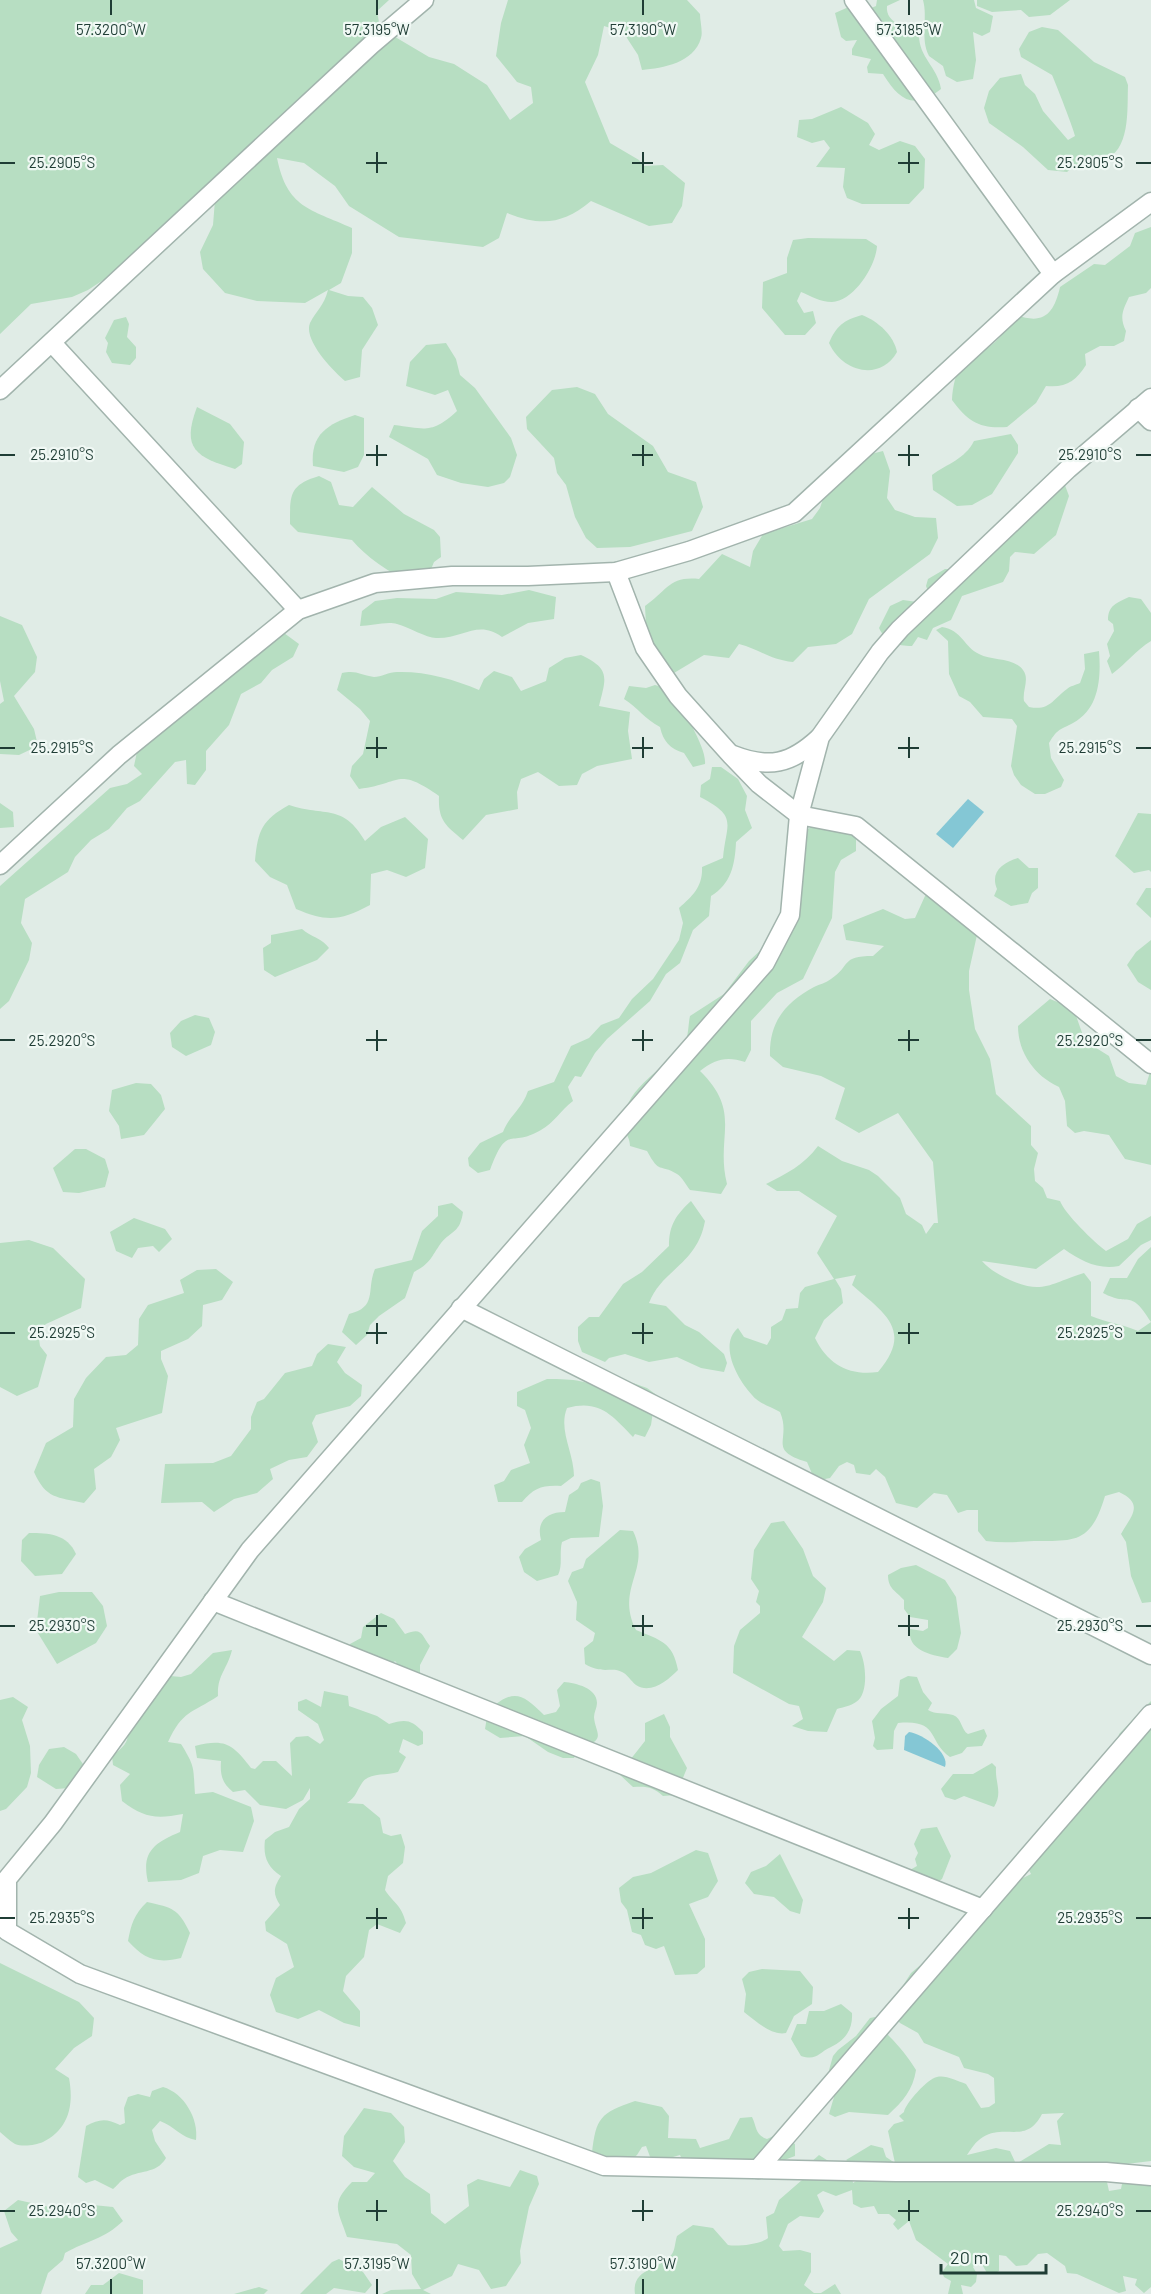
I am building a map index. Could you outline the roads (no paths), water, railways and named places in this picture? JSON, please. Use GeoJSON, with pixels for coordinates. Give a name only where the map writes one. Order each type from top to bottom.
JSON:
{"type":"FeatureCollection","features":[{"type":"Feature","properties":{"kind":"street"},"geometry":{"type":"LineString","coordinates":[[0,390],[363,53],[424,0]]}},
{"type":"Feature","properties":{"kind":"street"},"geometry":{"type":"LineString","coordinates":[[854,0],[1053,274]]}},
{"type":"Feature","properties":{"kind":"street"},"geometry":{"type":"LineString","coordinates":[[0,865],[119,755],[298,610],[375,583],[452,576],[528,576],[616,572],[690,551],[794,513],[1053,274],[1151,202]]}},
{"type":"Feature","properties":{"kind":"street"},"geometry":{"type":"LineString","coordinates":[[52,343],[298,610]]}},
{"type":"Feature","properties":{"kind":"street"},"geometry":{"type":"LineString","coordinates":[[731,755],[748,761],[771,763],[787,761],[802,754],[820,737],[880,652],[900,629],[1068,469],[1147,409]]}},
{"type":"Feature","properties":{"kind":"street"},"geometry":{"type":"LineString","coordinates":[[616,572],[645,648],[678,696],[759,784],[799,814],[856,826],[1151,1064]]}},
{"type":"Feature","properties":{"kind":"street"},"geometry":{"type":"LineString","coordinates":[[820,737],[799,814],[790,915],[765,963],[250,1550],[53,1823],[8,1879],[8,1931],[80,1974],[604,2166],[1106,2172],[1151,2176]]}},
{"type":"Feature","properties":{"kind":"street"},"geometry":{"type":"LineString","coordinates":[[461,1308],[1151,1655]]}},
{"type":"Feature","properties":{"kind":"street"},"geometry":{"type":"LineString","coordinates":[[213,1601],[983,1909]]}},
{"type":"Feature","properties":{"kind":"street"},"geometry":{"type":"LineString","coordinates":[[758,2169],[1151,1714]]}},
{"type":"Feature","properties":{"kind":"water"},"geometry":{"type":"Polygon","coordinates":[[[968,799],[984,812],[953,848],[936,834],[968,799]]]}},
{"type":"Feature","properties":{"kind":"water"},"geometry":{"type":"Polygon","coordinates":[[[909,1732],[921,1736],[934,1745],[943,1756],[945,1767],[904,1750],[905,1736],[909,1732]]]}}]}
